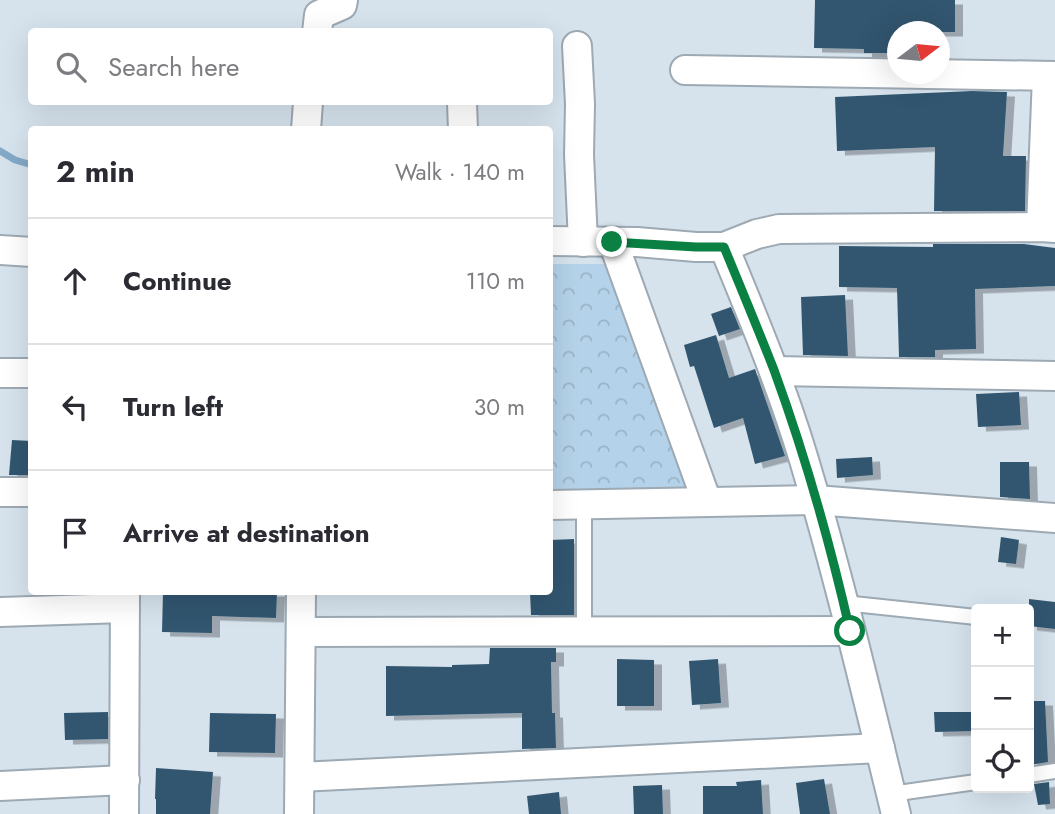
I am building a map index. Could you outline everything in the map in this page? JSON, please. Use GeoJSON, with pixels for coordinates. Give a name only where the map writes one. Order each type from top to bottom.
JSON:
{"type":"FeatureCollection","features":[{"type":"Feature","properties":{"kind":"street"},"geometry":{"type":"LineString","coordinates":[[317,28],[319,15],[342,5],[343,0]]}},
{"type":"Feature","properties":{"kind":"street"},"geometry":{"type":"LineString","coordinates":[[577,46],[583,242]]}},
{"type":"Feature","properties":{"kind":"street"},"geometry":{"type":"LineString","coordinates":[[553,241],[724,247],[779,229],[1048,227],[1051,76],[685,70]]}},
{"type":"Feature","properties":{"kind":"street"},"geometry":{"type":"LineString","coordinates":[[306,126],[308,105]]}},
{"type":"Feature","properties":{"kind":"street"},"geometry":{"type":"LineString","coordinates":[[462,105],[463,126]]}},
{"type":"Feature","properties":{"kind":"street"},"geometry":{"type":"LineString","coordinates":[[612,242],[708,502]]}},
{"type":"Feature","properties":{"kind":"street"},"geometry":{"type":"LineString","coordinates":[[724,247],[774,371],[816,500],[894,804]]}},
{"type":"Feature","properties":{"kind":"street"},"geometry":{"type":"LineString","coordinates":[[0,250],[28,252]]}},
{"type":"Feature","properties":{"kind":"street"},"geometry":{"type":"LineString","coordinates":[[774,371],[1055,376]]}},
{"type":"Feature","properties":{"kind":"street"},"geometry":{"type":"LineString","coordinates":[[0,373],[28,373]]}},
{"type":"Feature","properties":{"kind":"street"},"geometry":{"type":"LineString","coordinates":[[0,492],[28,492]]}},
{"type":"Feature","properties":{"kind":"street"},"geometry":{"type":"LineString","coordinates":[[553,505],[816,500],[1055,518]]}},
{"type":"Feature","properties":{"kind":"street"},"geometry":{"type":"LineString","coordinates":[[299,814],[301,595]]}},
{"type":"Feature","properties":{"kind":"street"},"geometry":{"type":"LineString","coordinates":[[0,612],[125,600],[124,814]]}},
{"type":"Feature","properties":{"kind":"street"},"geometry":{"type":"LineString","coordinates":[[301,632],[850,631]]}},
{"type":"Feature","properties":{"kind":"street"},"geometry":{"type":"LineString","coordinates":[[300,777],[880,748]]}},
{"type":"Feature","properties":{"kind":"street"},"geometry":{"type":"LineString","coordinates":[[0,786],[125,780]]}},
{"type":"Feature","properties":{"kind":"lane"},"geometry":{"type":"LineString","coordinates":[[584,504],[584,631]]}},
{"type":"Feature","properties":{"kind":"lane"},"geometry":{"type":"LineString","coordinates":[[844,603],[971,616]]}},
{"type":"Feature","properties":{"kind":"lane"},"geometry":{"type":"LineString","coordinates":[[1034,774],[1055,771]]}},
{"type":"Feature","properties":{"kind":"lane"},"geometry":{"type":"LineString","coordinates":[[894,804],[971,783]]}},
{"type":"Feature","properties":{"kind":"green space"},"geometry":{"type":"Polygon","coordinates":[[[553,264],[612,264],[688,492],[553,496],[553,264]]]}},
{"type":"Feature","properties":{"kind":"building"},"geometry":{"type":"Polygon","coordinates":[[[815,0],[955,0],[955,32],[950,32],[950,21],[887,21],[887,53],[864,53],[864,49],[814,48],[815,0]]]}},
{"type":"Feature","properties":{"kind":"building"},"geometry":{"type":"Polygon","coordinates":[[[1007,92],[1003,156],[1026,156],[1025,211],[934,211],[935,147],[837,151],[835,97],[1007,92]]]}},
{"type":"Feature","properties":{"kind":"building"},"geometry":{"type":"Polygon","coordinates":[[[933,244],[1024,244],[1055,248],[1055,286],[975,289],[976,349],[935,350],[935,357],[899,357],[897,288],[839,287],[839,246],[933,247],[933,244]]]}},
{"type":"Feature","properties":{"kind":"building"},"geometry":{"type":"Polygon","coordinates":[[[845,295],[848,356],[803,355],[801,297],[845,295]]]}},
{"type":"Feature","properties":{"kind":"building"},"geometry":{"type":"Polygon","coordinates":[[[731,307],[740,329],[719,336],[711,314],[731,307]]]}},
{"type":"Feature","properties":{"kind":"building"},"geometry":{"type":"Polygon","coordinates":[[[716,335],[729,378],[755,369],[785,456],[755,464],[743,418],[714,428],[694,366],[690,367],[684,345],[716,335]]]}},
{"type":"Feature","properties":{"kind":"building"},"geometry":{"type":"Polygon","coordinates":[[[1019,392],[1021,425],[978,427],[976,394],[1019,392]]]}},
{"type":"Feature","properties":{"kind":"building"},"geometry":{"type":"Polygon","coordinates":[[[12,440],[28,441],[28,475],[9,475],[12,440]]]}},
{"type":"Feature","properties":{"kind":"building"},"geometry":{"type":"Polygon","coordinates":[[[872,457],[873,475],[837,478],[836,459],[872,457]]]}},
{"type":"Feature","properties":{"kind":"building"},"geometry":{"type":"Polygon","coordinates":[[[1000,462],[1029,462],[1030,499],[1000,497],[1000,462]]]}},
{"type":"Feature","properties":{"kind":"building"},"geometry":{"type":"Polygon","coordinates":[[[1001,537],[1019,540],[1016,564],[998,562],[1001,537]]]}},
{"type":"Feature","properties":{"kind":"building"},"geometry":{"type":"Polygon","coordinates":[[[574,539],[574,615],[531,615],[530,595],[553,595],[553,540],[574,539]]]}},
{"type":"Feature","properties":{"kind":"building"},"geometry":{"type":"Polygon","coordinates":[[[163,595],[277,595],[276,618],[212,616],[212,633],[162,632],[163,595]]]}},
{"type":"Feature","properties":{"kind":"building"},"geometry":{"type":"Polygon","coordinates":[[[1029,599],[1055,602],[1055,629],[1034,627],[1034,604],[1029,604],[1029,599]]]}},
{"type":"Feature","properties":{"kind":"building"},"geometry":{"type":"Polygon","coordinates":[[[490,648],[556,648],[556,662],[551,662],[556,748],[522,749],[522,713],[386,716],[386,666],[452,667],[489,664],[490,648]]]}},
{"type":"Feature","properties":{"kind":"building"},"geometry":{"type":"Polygon","coordinates":[[[617,659],[654,660],[654,706],[617,706],[617,659]]]}},
{"type":"Feature","properties":{"kind":"building"},"geometry":{"type":"Polygon","coordinates":[[[718,659],[721,703],[692,705],[689,661],[718,659]]]}},
{"type":"Feature","properties":{"kind":"building"},"geometry":{"type":"Polygon","coordinates":[[[1034,701],[1045,701],[1048,762],[1034,764],[1034,701]]]}},
{"type":"Feature","properties":{"kind":"building"},"geometry":{"type":"Polygon","coordinates":[[[108,712],[108,739],[65,740],[64,713],[108,712]]]}},
{"type":"Feature","properties":{"kind":"building"},"geometry":{"type":"Polygon","coordinates":[[[934,712],[971,712],[971,731],[935,732],[934,712]]]}},
{"type":"Feature","properties":{"kind":"building"},"geometry":{"type":"Polygon","coordinates":[[[210,713],[276,714],[275,753],[209,752],[210,713]]]}},
{"type":"Feature","properties":{"kind":"building"},"geometry":{"type":"Polygon","coordinates":[[[156,768],[213,772],[210,814],[156,814],[156,768]]]}},
{"type":"Feature","properties":{"kind":"building"},"geometry":{"type":"Polygon","coordinates":[[[824,779],[830,814],[800,814],[796,783],[824,779]]]}},
{"type":"Feature","properties":{"kind":"building"},"geometry":{"type":"Polygon","coordinates":[[[761,780],[763,814],[703,814],[703,786],[737,786],[736,782],[761,780]]]}},
{"type":"Feature","properties":{"kind":"building"},"geometry":{"type":"Polygon","coordinates":[[[1049,782],[1050,804],[1038,805],[1034,784],[1049,782]]]}},
{"type":"Feature","properties":{"kind":"building"},"geometry":{"type":"Polygon","coordinates":[[[662,785],[663,814],[634,814],[633,786],[662,785]]]}},
{"type":"Feature","properties":{"kind":"building"},"geometry":{"type":"Polygon","coordinates":[[[559,792],[561,814],[529,814],[527,796],[559,792]]]}},
{"type":"Feature","properties":{"kind":"waterway"},"geometry":{"type":"LineString","coordinates":[[0,151],[28,164]]}},
{"type":"Feature","properties":{"kind":"route"},"geometry":{"type":"LineString","coordinates":[[612,242],[724,247],[774,371],[803,458],[850,631]]}}]}
